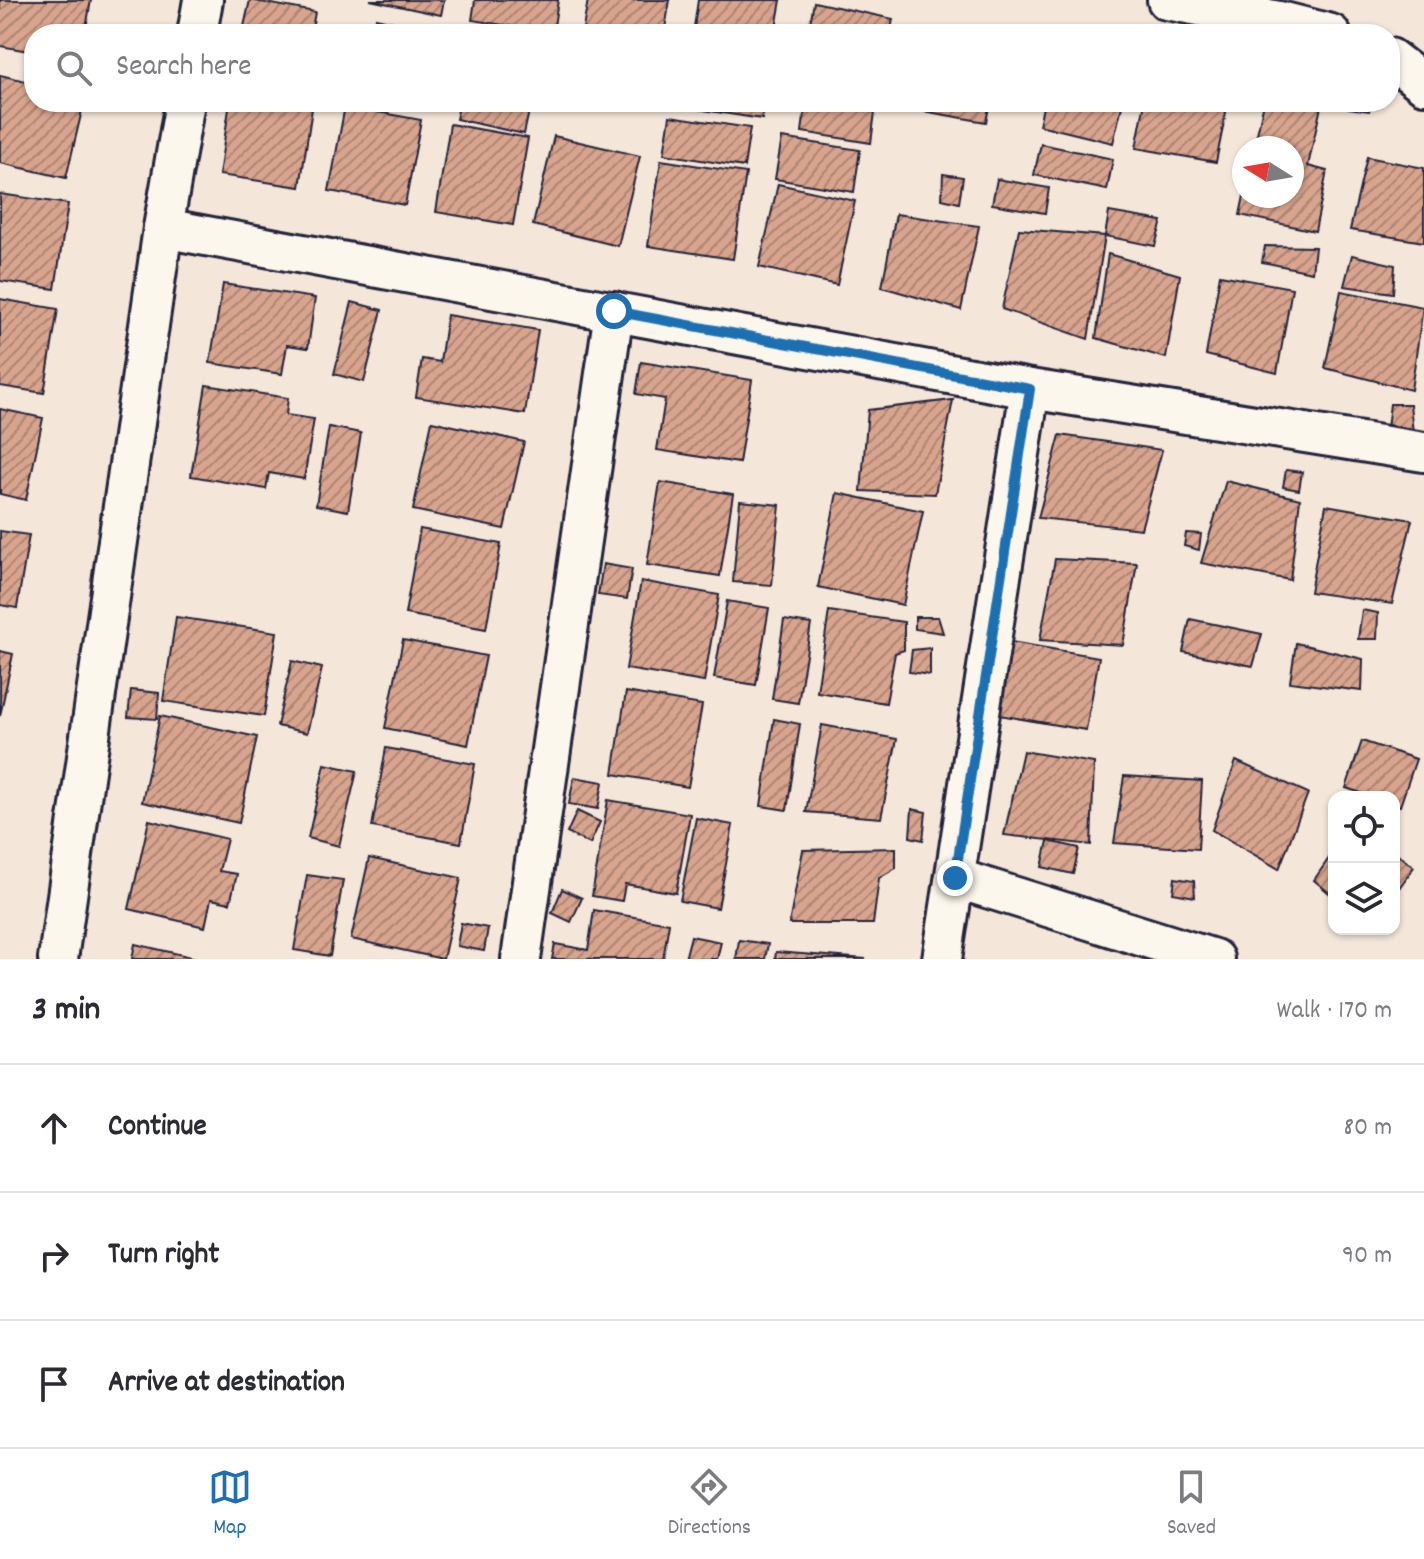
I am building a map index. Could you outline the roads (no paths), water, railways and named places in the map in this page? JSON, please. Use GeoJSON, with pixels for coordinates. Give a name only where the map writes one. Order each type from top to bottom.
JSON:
{"type":"FeatureCollection","features":[{"type":"Feature","properties":{"kind":"street"},"geometry":{"type":"LineString","coordinates":[[199,24],[203,0]]}},
{"type":"Feature","properties":{"kind":"street"},"geometry":{"type":"LineString","coordinates":[[1167,0],[1292,24]]}},
{"type":"Feature","properties":{"kind":"street"},"geometry":{"type":"LineString","coordinates":[[1400,66],[1424,84]]}},
{"type":"Feature","properties":{"kind":"street"},"geometry":{"type":"LineString","coordinates":[[58,959],[163,228],[183,112]]}},
{"type":"Feature","properties":{"kind":"street"},"geometry":{"type":"LineString","coordinates":[[163,228],[1030,389],[1424,452]]}},
{"type":"Feature","properties":{"kind":"street"},"geometry":{"type":"LineString","coordinates":[[521,959],[614,311]]}},
{"type":"Feature","properties":{"kind":"street"},"geometry":{"type":"LineString","coordinates":[[942,959],[1030,389]]}},
{"type":"Feature","properties":{"kind":"street"},"geometry":{"type":"LineString","coordinates":[[955,878],[1214,959]]}}]}
